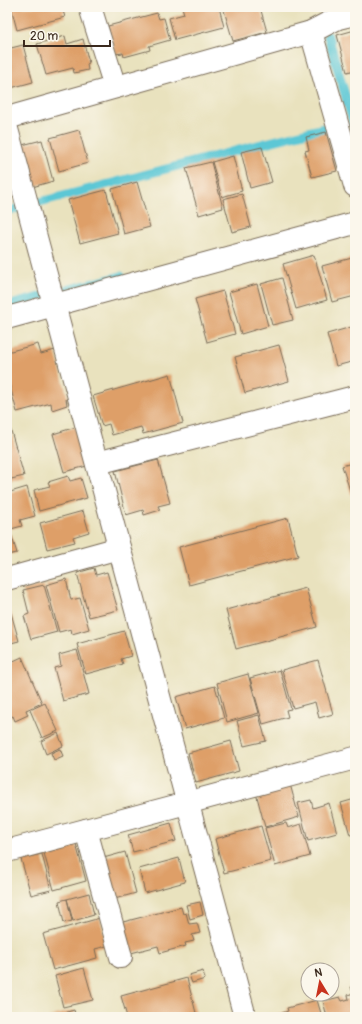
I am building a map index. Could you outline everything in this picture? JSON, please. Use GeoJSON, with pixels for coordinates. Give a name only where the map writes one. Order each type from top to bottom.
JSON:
{"type":"FeatureCollection","features":[{"type":"Feature","properties":{"kind":"street"},"geometry":{"type":"LineString","coordinates":[[90,7],[115,87]]}},
{"type":"Feature","properties":{"kind":"street"},"geometry":{"type":"LineString","coordinates":[[7,118],[311,32],[342,13]]}},
{"type":"Feature","properties":{"kind":"street"},"geometry":{"type":"LineString","coordinates":[[311,32],[355,186]]}},
{"type":"Feature","properties":{"kind":"street"},"geometry":{"type":"LineString","coordinates":[[7,129],[245,1017]]}},
{"type":"Feature","properties":{"kind":"street"},"geometry":{"type":"LineString","coordinates":[[7,318],[355,223]]}},
{"type":"Feature","properties":{"kind":"street"},"geometry":{"type":"LineString","coordinates":[[97,463],[355,397]]}},
{"type":"Feature","properties":{"kind":"street"},"geometry":{"type":"LineString","coordinates":[[7,579],[119,548]]}},
{"type":"Feature","properties":{"kind":"street"},"geometry":{"type":"LineString","coordinates":[[7,851],[355,758]]}},
{"type":"Feature","properties":{"kind":"street"},"geometry":{"type":"LineString","coordinates":[[86,830],[121,957]]}},
{"type":"Feature","properties":{"kind":"building"},"geometry":{"type":"Polygon","coordinates":[[[11,7],[76,7],[63,11],[65,17],[17,30],[11,7]]]}},
{"type":"Feature","properties":{"kind":"building"},"geometry":{"type":"Polygon","coordinates":[[[182,7],[219,7],[224,27],[175,40],[169,18],[184,14],[182,7]]]}},
{"type":"Feature","properties":{"kind":"building"},"geometry":{"type":"Polygon","coordinates":[[[223,7],[260,7],[267,32],[233,41],[223,7]]]}},
{"type":"Feature","properties":{"kind":"building"},"geometry":{"type":"Polygon","coordinates":[[[157,13],[159,19],[164,18],[170,40],[149,46],[150,50],[124,57],[123,53],[115,54],[108,26],[157,13]]]}},
{"type":"Feature","properties":{"kind":"building"},"geometry":{"type":"Polygon","coordinates":[[[355,30],[355,70],[347,72],[337,35],[355,30]]]}},
{"type":"Feature","properties":{"kind":"building"},"geometry":{"type":"Polygon","coordinates":[[[65,36],[67,44],[83,39],[89,63],[87,64],[88,70],[74,73],[73,68],[46,75],[37,44],[65,36]]]}},
{"type":"Feature","properties":{"kind":"building"},"geometry":{"type":"Polygon","coordinates":[[[23,45],[33,82],[7,89],[7,49],[23,45]]]}},
{"type":"Feature","properties":{"kind":"building"},"geometry":{"type":"Polygon","coordinates":[[[79,130],[88,163],[59,171],[50,138],[79,130]]]}},
{"type":"Feature","properties":{"kind":"building"},"geometry":{"type":"Polygon","coordinates":[[[326,132],[337,171],[312,177],[305,151],[309,150],[306,137],[326,132]]]}},
{"type":"Feature","properties":{"kind":"building"},"geometry":{"type":"Polygon","coordinates":[[[42,140],[53,181],[29,188],[18,146],[42,140]]]}},
{"type":"Feature","properties":{"kind":"building"},"geometry":{"type":"Polygon","coordinates":[[[262,147],[272,182],[250,188],[241,152],[262,147]]]}},
{"type":"Feature","properties":{"kind":"building"},"geometry":{"type":"Polygon","coordinates":[[[233,156],[242,191],[222,197],[212,162],[233,156]]]}},
{"type":"Feature","properties":{"kind":"building"},"geometry":{"type":"Polygon","coordinates":[[[211,162],[223,208],[199,215],[186,168],[211,162]]]}},
{"type":"Feature","properties":{"kind":"building"},"geometry":{"type":"Polygon","coordinates":[[[137,182],[150,227],[124,234],[112,189],[137,182]]]}},
{"type":"Feature","properties":{"kind":"building"},"geometry":{"type":"Polygon","coordinates":[[[106,190],[118,233],[80,243],[68,200],[106,190]]]}},
{"type":"Feature","properties":{"kind":"building"},"geometry":{"type":"Polygon","coordinates":[[[242,194],[251,227],[232,232],[223,199],[242,194]]]}},
{"type":"Feature","properties":{"kind":"building"},"geometry":{"type":"Polygon","coordinates":[[[314,255],[327,300],[296,309],[283,264],[314,255]]]}},
{"type":"Feature","properties":{"kind":"building"},"geometry":{"type":"Polygon","coordinates":[[[352,258],[355,268],[355,296],[332,302],[322,266],[352,258]]]}},
{"type":"Feature","properties":{"kind":"building"},"geometry":{"type":"Polygon","coordinates":[[[282,278],[293,320],[272,325],[261,284],[282,278]]]}},
{"type":"Feature","properties":{"kind":"building"},"geometry":{"type":"Polygon","coordinates":[[[257,284],[268,326],[241,334],[229,292],[257,284]]]}},
{"type":"Feature","properties":{"kind":"building"},"geometry":{"type":"Polygon","coordinates":[[[223,291],[235,334],[207,342],[195,299],[223,291]]]}},
{"type":"Feature","properties":{"kind":"building"},"geometry":{"type":"Polygon","coordinates":[[[355,326],[355,361],[336,366],[327,334],[355,326]]]}},
{"type":"Feature","properties":{"kind":"building"},"geometry":{"type":"Polygon","coordinates":[[[38,344],[41,354],[55,350],[68,398],[66,399],[67,405],[52,410],[51,403],[17,412],[7,375],[7,352],[38,344]]]}},
{"type":"Feature","properties":{"kind":"building"},"geometry":{"type":"Polygon","coordinates":[[[279,345],[289,381],[245,393],[235,357],[279,345]]]}},
{"type":"Feature","properties":{"kind":"building"},"geometry":{"type":"Polygon","coordinates":[[[170,374],[183,423],[143,434],[141,427],[112,435],[109,424],[102,426],[93,396],[170,374]]]}},
{"type":"Feature","properties":{"kind":"building"},"geometry":{"type":"Polygon","coordinates":[[[7,417],[24,476],[7,480],[7,417]]]}},
{"type":"Feature","properties":{"kind":"building"},"geometry":{"type":"Polygon","coordinates":[[[76,427],[87,466],[64,472],[53,434],[76,427]]]}},
{"type":"Feature","properties":{"kind":"building"},"geometry":{"type":"Polygon","coordinates":[[[158,460],[170,503],[158,506],[160,510],[144,515],[143,510],[126,515],[115,471],[158,460]]]}},
{"type":"Feature","properties":{"kind":"building"},"geometry":{"type":"Polygon","coordinates":[[[355,462],[355,506],[342,466],[355,462]]]}},
{"type":"Feature","properties":{"kind":"building"},"geometry":{"type":"Polygon","coordinates":[[[68,476],[70,481],[81,478],[87,498],[39,511],[34,490],[50,486],[48,482],[68,476]]]}},
{"type":"Feature","properties":{"kind":"building"},"geometry":{"type":"Polygon","coordinates":[[[27,487],[35,516],[20,520],[22,526],[11,529],[9,523],[7,523],[7,493],[27,487]]]}},
{"type":"Feature","properties":{"kind":"building"},"geometry":{"type":"Polygon","coordinates":[[[83,511],[89,532],[73,537],[75,542],[47,549],[40,523],[83,511]]]}},
{"type":"Feature","properties":{"kind":"building"},"geometry":{"type":"Polygon","coordinates":[[[288,518],[298,556],[189,585],[179,547],[288,518]]]}},
{"type":"Feature","properties":{"kind":"building"},"geometry":{"type":"Polygon","coordinates":[[[11,534],[17,553],[7,555],[7,535],[11,534]]]}},
{"type":"Feature","properties":{"kind":"building"},"geometry":{"type":"Polygon","coordinates":[[[94,568],[96,575],[107,572],[118,610],[89,617],[77,573],[94,568]]]}},
{"type":"Feature","properties":{"kind":"building"},"geometry":{"type":"Polygon","coordinates":[[[66,579],[71,600],[80,598],[89,629],[72,634],[71,629],[59,632],[46,585],[66,579]]]}},
{"type":"Feature","properties":{"kind":"building"},"geometry":{"type":"Polygon","coordinates":[[[44,585],[57,632],[31,639],[24,616],[29,614],[23,590],[44,585]]]}},
{"type":"Feature","properties":{"kind":"building"},"geometry":{"type":"Polygon","coordinates":[[[306,588],[317,627],[236,649],[226,610],[306,588]]]}},
{"type":"Feature","properties":{"kind":"building"},"geometry":{"type":"Polygon","coordinates":[[[11,613],[19,641],[7,644],[7,614],[11,613]]]}},
{"type":"Feature","properties":{"kind":"building"},"geometry":{"type":"Polygon","coordinates":[[[124,631],[131,656],[121,659],[123,664],[86,674],[77,644],[124,631]]]}},
{"type":"Feature","properties":{"kind":"building"},"geometry":{"type":"Polygon","coordinates":[[[77,650],[89,694],[63,701],[54,668],[61,666],[59,655],[77,650]]]}},
{"type":"Feature","properties":{"kind":"building"},"geometry":{"type":"Polygon","coordinates":[[[22,657],[42,703],[26,710],[28,715],[15,721],[13,716],[7,719],[7,664],[22,657]]]}},
{"type":"Feature","properties":{"kind":"building"},"geometry":{"type":"Polygon","coordinates":[[[318,660],[333,714],[319,718],[315,702],[293,708],[282,670],[318,660]]]}},
{"type":"Feature","properties":{"kind":"building"},"geometry":{"type":"Polygon","coordinates":[[[280,670],[291,709],[286,710],[288,717],[263,724],[250,678],[280,670]]]}},
{"type":"Feature","properties":{"kind":"building"},"geometry":{"type":"Polygon","coordinates":[[[248,674],[259,713],[227,722],[217,683],[248,674]]]}},
{"type":"Feature","properties":{"kind":"building"},"geometry":{"type":"Polygon","coordinates":[[[215,686],[224,718],[185,729],[176,697],[215,686]]]}},
{"type":"Feature","properties":{"kind":"building"},"geometry":{"type":"Polygon","coordinates":[[[45,703],[58,731],[42,738],[30,710],[45,703]]]}},
{"type":"Feature","properties":{"kind":"building"},"geometry":{"type":"Polygon","coordinates":[[[259,715],[266,741],[244,746],[237,721],[259,715]]]}},
{"type":"Feature","properties":{"kind":"building"},"geometry":{"type":"Polygon","coordinates":[[[58,733],[63,746],[46,754],[41,741],[58,733]]]}},
{"type":"Feature","properties":{"kind":"building"},"geometry":{"type":"Polygon","coordinates":[[[231,741],[239,771],[196,783],[188,753],[231,741]]]}},
{"type":"Feature","properties":{"kind":"building"},"geometry":{"type":"Polygon","coordinates":[[[60,749],[63,756],[54,760],[51,753],[60,749]]]}},
{"type":"Feature","properties":{"kind":"building"},"geometry":{"type":"Polygon","coordinates":[[[290,784],[299,817],[265,827],[256,793],[290,784]]]}},
{"type":"Feature","properties":{"kind":"building"},"geometry":{"type":"Polygon","coordinates":[[[355,799],[355,834],[350,835],[341,803],[355,799]]]}},
{"type":"Feature","properties":{"kind":"building"},"geometry":{"type":"Polygon","coordinates":[[[311,800],[313,808],[329,803],[337,833],[308,841],[298,803],[311,800]]]}},
{"type":"Feature","properties":{"kind":"building"},"geometry":{"type":"Polygon","coordinates":[[[171,823],[176,841],[133,852],[128,835],[171,823]]]}},
{"type":"Feature","properties":{"kind":"building"},"geometry":{"type":"Polygon","coordinates":[[[286,823],[288,828],[301,824],[310,856],[275,866],[265,828],[286,823]]]}},
{"type":"Feature","properties":{"kind":"building"},"geometry":{"type":"Polygon","coordinates":[[[261,826],[271,861],[224,873],[215,839],[261,826]]]}},
{"type":"Feature","properties":{"kind":"building"},"geometry":{"type":"Polygon","coordinates":[[[76,844],[86,881],[54,890],[44,853],[76,844]]]}},
{"type":"Feature","properties":{"kind":"building"},"geometry":{"type":"Polygon","coordinates":[[[125,852],[136,893],[111,900],[100,859],[125,852]]]}},
{"type":"Feature","properties":{"kind":"building"},"geometry":{"type":"Polygon","coordinates":[[[42,854],[51,890],[31,895],[21,859],[42,854]]]}},
{"type":"Feature","properties":{"kind":"building"},"geometry":{"type":"Polygon","coordinates":[[[179,858],[185,882],[145,893],[139,869],[179,858]]]}},
{"type":"Feature","properties":{"kind":"building"},"geometry":{"type":"Polygon","coordinates":[[[89,893],[94,915],[73,921],[67,899],[89,893]]]}},
{"type":"Feature","properties":{"kind":"building"},"geometry":{"type":"Polygon","coordinates":[[[67,899],[72,921],[64,923],[59,901],[67,899]]]}},
{"type":"Feature","properties":{"kind":"building"},"geometry":{"type":"Polygon","coordinates":[[[200,902],[203,915],[190,919],[186,905],[200,902]]]}},
{"type":"Feature","properties":{"kind":"building"},"geometry":{"type":"Polygon","coordinates":[[[181,907],[183,914],[186,913],[189,924],[197,923],[200,933],[192,935],[194,941],[185,943],[186,946],[160,953],[158,946],[131,953],[123,922],[181,907]]]}},
{"type":"Feature","properties":{"kind":"building"},"geometry":{"type":"Polygon","coordinates":[[[100,918],[107,946],[95,949],[97,958],[53,970],[43,934],[100,918]]]}},
{"type":"Feature","properties":{"kind":"building"},"geometry":{"type":"Polygon","coordinates":[[[84,968],[93,1000],[63,1007],[55,976],[84,968]]]}},
{"type":"Feature","properties":{"kind":"building"},"geometry":{"type":"Polygon","coordinates":[[[203,971],[205,979],[192,983],[189,975],[203,971]]]}},
{"type":"Feature","properties":{"kind":"building"},"geometry":{"type":"Polygon","coordinates":[[[187,978],[196,1013],[181,1017],[127,1017],[121,996],[187,978]]]}},
{"type":"Feature","properties":{"kind":"building"},"geometry":{"type":"Polygon","coordinates":[[[355,986],[355,1017],[327,1017],[323,1002],[340,1002],[340,997],[342,1001],[349,999],[348,995],[353,993],[351,987],[355,986]]]}},
{"type":"Feature","properties":{"kind":"building"},"geometry":{"type":"Polygon","coordinates":[[[310,1002],[318,1002],[322,1017],[269,1017],[288,1011],[287,1008],[310,1002]]]}},
{"type":"Feature","properties":{"kind":"building"},"geometry":{"type":"Polygon","coordinates":[[[74,1010],[76,1017],[49,1017],[74,1010]]]}},
{"type":"Feature","properties":{"kind":"waterway"},"geometry":{"type":"LineString","coordinates":[[328,36],[355,129]]}},
{"type":"Feature","properties":{"kind":"waterway"},"geometry":{"type":"LineString","coordinates":[[36,203],[327,127]]}},
{"type":"Feature","properties":{"kind":"waterway"},"geometry":{"type":"LineString","coordinates":[[7,211],[19,208]]}},
{"type":"Feature","properties":{"kind":"waterway"},"geometry":{"type":"LineString","coordinates":[[62,291],[121,276]]}},
{"type":"Feature","properties":{"kind":"waterway"},"geometry":{"type":"LineString","coordinates":[[7,306],[43,296]]}}]}
